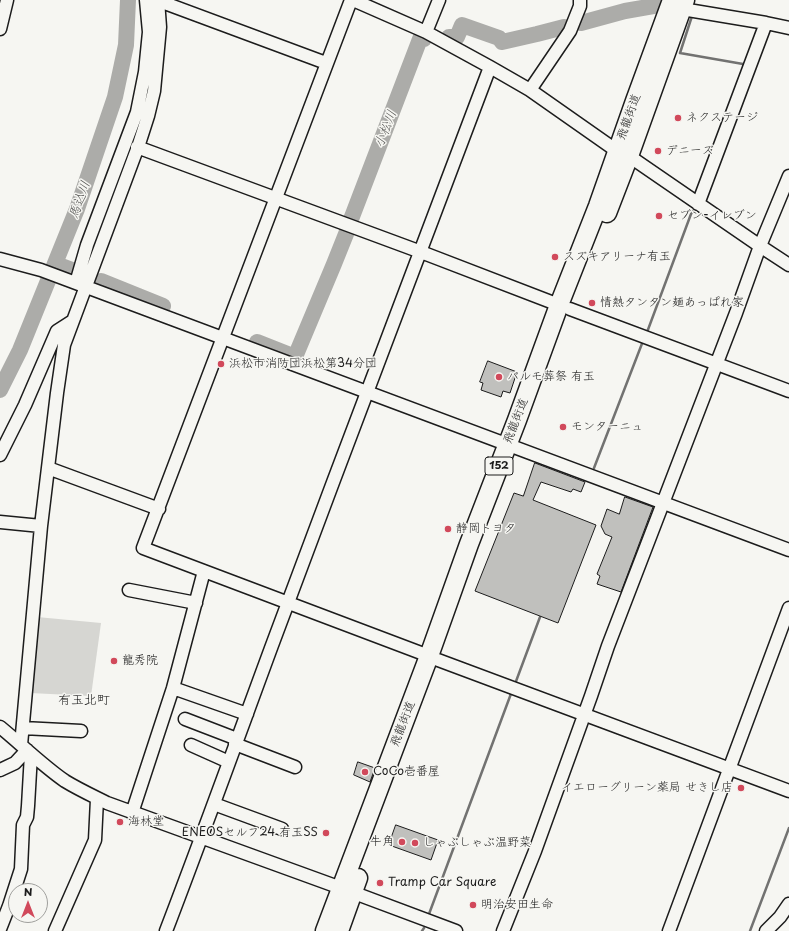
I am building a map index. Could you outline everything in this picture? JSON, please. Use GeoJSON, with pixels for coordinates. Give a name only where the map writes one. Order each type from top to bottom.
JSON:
{"type":"FeatureCollection","features":[{"type":"Feature","properties":{"kind":"highway","name":"飛龍街道"},"geometry":{"type":"LineString","coordinates":[[325,931],[347,890],[434,658],[480,551],[513,447],[565,307],[613,199],[623,154],[675,2]]}},
{"type":"Feature","properties":{"kind":"highway","name":"飛龍街道"},"geometry":{"type":"LineString","coordinates":[[339,931],[347,890]]}},
{"type":"Feature","properties":{"kind":"street"},"geometry":{"type":"LineString","coordinates":[[0,29],[7,0]]}},
{"type":"Feature","properties":{"kind":"street"},"geometry":{"type":"LineString","coordinates":[[154,0],[326,63]]}},
{"type":"Feature","properties":{"kind":"street"},"geometry":{"type":"LineString","coordinates":[[80,285],[137,147],[148,116],[154,91],[160,27],[154,0]]}},
{"type":"Feature","properties":{"kind":"street"},"geometry":{"type":"LineString","coordinates":[[0,930],[21,869],[23,825],[27,817],[26,750],[23,728],[41,526],[56,392],[64,345],[80,285],[87,245],[137,112],[145,72],[148,32],[154,0]]}},
{"type":"Feature","properties":{"kind":"street"},"geometry":{"type":"LineString","coordinates":[[789,265],[530,90],[426,32],[352,0],[326,63],[316,94],[275,198],[144,548],[789,791]]}},
{"type":"Feature","properties":{"kind":"street"},"geometry":{"type":"LineString","coordinates":[[426,32],[439,0]]}},
{"type":"Feature","properties":{"kind":"street"},"geometry":{"type":"LineString","coordinates":[[530,90],[570,31],[580,6],[580,0]]}},
{"type":"Feature","properties":{"kind":"street"},"geometry":{"type":"LineString","coordinates":[[675,2],[789,28]]}},
{"type":"Feature","properties":{"kind":"street"},"geometry":{"type":"LineString","coordinates":[[698,204],[766,23]]}},
{"type":"Feature","properties":{"kind":"street"},"geometry":{"type":"LineString","coordinates":[[166,931],[288,602],[490,67]]}},
{"type":"Feature","properties":{"kind":"street"},"geometry":{"type":"LineString","coordinates":[[137,147],[421,252],[789,391]]}},
{"type":"Feature","properties":{"kind":"street"},"geometry":{"type":"LineString","coordinates":[[503,931],[535,851],[608,646],[760,246],[789,176]]}},
{"type":"Feature","properties":{"kind":"street"},"geometry":{"type":"LineString","coordinates":[[4,260],[41,270],[789,550]]}},
{"type":"Feature","properties":{"kind":"street"},"geometry":{"type":"LineString","coordinates":[[0,455],[25,405],[57,330],[71,322]]}},
{"type":"Feature","properties":{"kind":"street"},"geometry":{"type":"LineString","coordinates":[[48,468],[158,509]]}},
{"type":"Feature","properties":{"kind":"street"},"geometry":{"type":"LineString","coordinates":[[0,522],[41,526]]}},
{"type":"Feature","properties":{"kind":"street"},"geometry":{"type":"LineString","coordinates":[[132,813],[173,688],[204,571]]}},
{"type":"Feature","properties":{"kind":"street"},"geometry":{"type":"LineString","coordinates":[[130,590],[196,603]]}},
{"type":"Feature","properties":{"kind":"street"},"geometry":{"type":"LineString","coordinates":[[669,931],[789,608]]}},
{"type":"Feature","properties":{"kind":"street"},"geometry":{"type":"LineString","coordinates":[[173,688],[246,714]]}},
{"type":"Feature","properties":{"kind":"street"},"geometry":{"type":"LineString","coordinates":[[185,719],[295,767]]}},
{"type":"Feature","properties":{"kind":"street"},"geometry":{"type":"LineString","coordinates":[[0,727],[65,781],[98,799],[132,813],[347,890],[456,931]]}},
{"type":"Feature","properties":{"kind":"street"},"geometry":{"type":"LineString","coordinates":[[23,728],[81,731]]}},
{"type":"Feature","properties":{"kind":"street"},"geometry":{"type":"LineString","coordinates":[[191,745],[229,762]]}},
{"type":"Feature","properties":{"kind":"street"},"geometry":{"type":"LineString","coordinates":[[0,780],[6,772],[4,768],[15,763],[26,750]]}},
{"type":"Feature","properties":{"kind":"street"},"geometry":{"type":"LineString","coordinates":[[55,931],[95,840],[98,799]]}},
{"type":"Feature","properties":{"kind":"street"},"geometry":{"type":"LineString","coordinates":[[214,804],[282,829]]}},
{"type":"Feature","properties":{"kind":"street"},"geometry":{"type":"LineString","coordinates":[[766,931],[780,917],[789,904]]}},
{"type":"Feature","properties":{"kind":"shaded area"},"geometry":{"type":"Polygon","coordinates":[[[37,617],[101,623],[91,696],[30,693],[37,617]]]}},
{"type":"Feature","properties":{"kind":"building","name":"パルモ葬祭 有玉"},"geometry":{"type":"Polygon","coordinates":[[[488,361],[517,372],[510,393],[503,391],[501,397],[481,390],[483,383],[480,382],[488,361]]]}},
{"type":"Feature","properties":{"kind":"building"},"geometry":{"type":"Polygon","coordinates":[[[535,463],[585,482],[581,492],[573,489],[571,492],[541,482],[533,500],[596,525],[558,623],[475,591],[514,493],[523,496],[535,463]]]}},
{"type":"Feature","properties":{"kind":"building"},"geometry":{"type":"Polygon","coordinates":[[[625,497],[653,507],[621,592],[597,584],[600,576],[597,574],[612,537],[605,534],[601,526],[607,509],[619,514],[625,497]]]}},
{"type":"Feature","properties":{"kind":"building","name":"CoCo壱番屋"},"geometry":{"type":"Polygon","coordinates":[[[358,762],[375,768],[370,782],[354,775],[358,762]]]}},
{"type":"Feature","properties":{"kind":"building"},"geometry":{"type":"Polygon","coordinates":[[[396,825],[438,840],[431,860],[389,845],[396,825]]]}},
{"type":"Feature","properties":{"kind":"waterway","name":"馬込川"},"geometry":{"type":"LineString","coordinates":[[0,390],[20,350],[77,209],[115,97],[126,45],[128,0]]}},
{"type":"Feature","properties":{"kind":"waterway","name":"小松川"},"geometry":{"type":"LineString","coordinates":[[581,23],[625,11],[659,5]]}},
{"type":"Feature","properties":{"kind":"waterway"},"geometry":{"type":"LineString","coordinates":[[690,15],[692,16],[680,53],[743,64]]}},
{"type":"Feature","properties":{"kind":"waterway","name":"小松川"},"geometry":{"type":"LineString","coordinates":[[449,37],[457,37],[462,25],[499,38],[502,42],[564,27]]}},
{"type":"Feature","properties":{"kind":"waterway","name":"小松川"},"geometry":{"type":"LineString","coordinates":[[350,222],[420,39],[424,39]]}},
{"type":"Feature","properties":{"kind":"waterway"},"geometry":{"type":"LineString","coordinates":[[646,335],[691,214],[694,210]]}},
{"type":"Feature","properties":{"kind":"waterway","name":"小松川"},"geometry":{"type":"LineString","coordinates":[[257,342],[295,357],[348,229]]}},
{"type":"Feature","properties":{"kind":"waterway","name":"小松川"},"geometry":{"type":"LineString","coordinates":[[56,264],[72,270]]}},
{"type":"Feature","properties":{"kind":"waterway","name":"小松川"},"geometry":{"type":"LineString","coordinates":[[101,281],[163,306]]}},
{"type":"Feature","properties":{"kind":"waterway"},"geometry":{"type":"LineString","coordinates":[[594,468],[643,341]]}},
{"type":"Feature","properties":{"kind":"waterway"},"geometry":{"type":"LineString","coordinates":[[515,684],[540,617]]}},
{"type":"Feature","properties":{"kind":"waterway"},"geometry":{"type":"LineString","coordinates":[[429,914],[512,691]]}},
{"type":"Feature","properties":{"kind":"waterway"},"geometry":{"type":"LineString","coordinates":[[750,931],[789,828]]}},
{"type":"Feature","properties":{"kind":"place","name":"ネクステージ"},"geometry":{"type":"Point","coordinates":[678,118]}},
{"type":"Feature","properties":{"kind":"place","name":"デニーズ"},"geometry":{"type":"Point","coordinates":[658,151]}},
{"type":"Feature","properties":{"kind":"place","name":"セブン-イレブン"},"geometry":{"type":"Point","coordinates":[659,216]}},
{"type":"Feature","properties":{"kind":"place","name":"スズキアリーナ有玉"},"geometry":{"type":"Point","coordinates":[555,257]}},
{"type":"Feature","properties":{"kind":"place","name":"情熱タンタン麺あっぱれ家"},"geometry":{"type":"Point","coordinates":[592,303]}},
{"type":"Feature","properties":{"kind":"place","name":"浜松市消防団浜松第34分団"},"geometry":{"type":"Point","coordinates":[221,364]}},
{"type":"Feature","properties":{"kind":"place","name":"パルモ葬祭 有玉"},"geometry":{"type":"Point","coordinates":[499,377]}},
{"type":"Feature","properties":{"kind":"place","name":"モンターニュ"},"geometry":{"type":"Point","coordinates":[563,427]}},
{"type":"Feature","properties":{"kind":"place","name":"静岡トヨタ"},"geometry":{"type":"Point","coordinates":[448,529]}},
{"type":"Feature","properties":{"kind":"place","name":"龍秀院"},"geometry":{"type":"Point","coordinates":[114,661]}},
{"type":"Feature","properties":{"kind":"place","name":"CoCo壱番屋"},"geometry":{"type":"Point","coordinates":[365,772]}},
{"type":"Feature","properties":{"kind":"place","name":"イエローグリーン薬局 せきし店"},"geometry":{"type":"Point","coordinates":[741,788]}},
{"type":"Feature","properties":{"kind":"place","name":"海林堂"},"geometry":{"type":"Point","coordinates":[120,822]}},
{"type":"Feature","properties":{"kind":"place","name":"ENEOSセルフ24 有玉SS"},"geometry":{"type":"Point","coordinates":[326,833]}},
{"type":"Feature","properties":{"kind":"place","name":"牛角"},"geometry":{"type":"Point","coordinates":[402,842]}},
{"type":"Feature","properties":{"kind":"place","name":"しゃぶしゃぶ温野菜"},"geometry":{"type":"Point","coordinates":[415,843]}},
{"type":"Feature","properties":{"kind":"place","name":"Tramp Car Square"},"geometry":{"type":"Point","coordinates":[380,883]}},
{"type":"Feature","properties":{"kind":"place","name":"明治安田生命"},"geometry":{"type":"Point","coordinates":[473,905]}},
{"type":"Feature","properties":{"kind":"district","name":"有玉北町"},"geometry":{"type":"Point","coordinates":[84,700]}}]}
